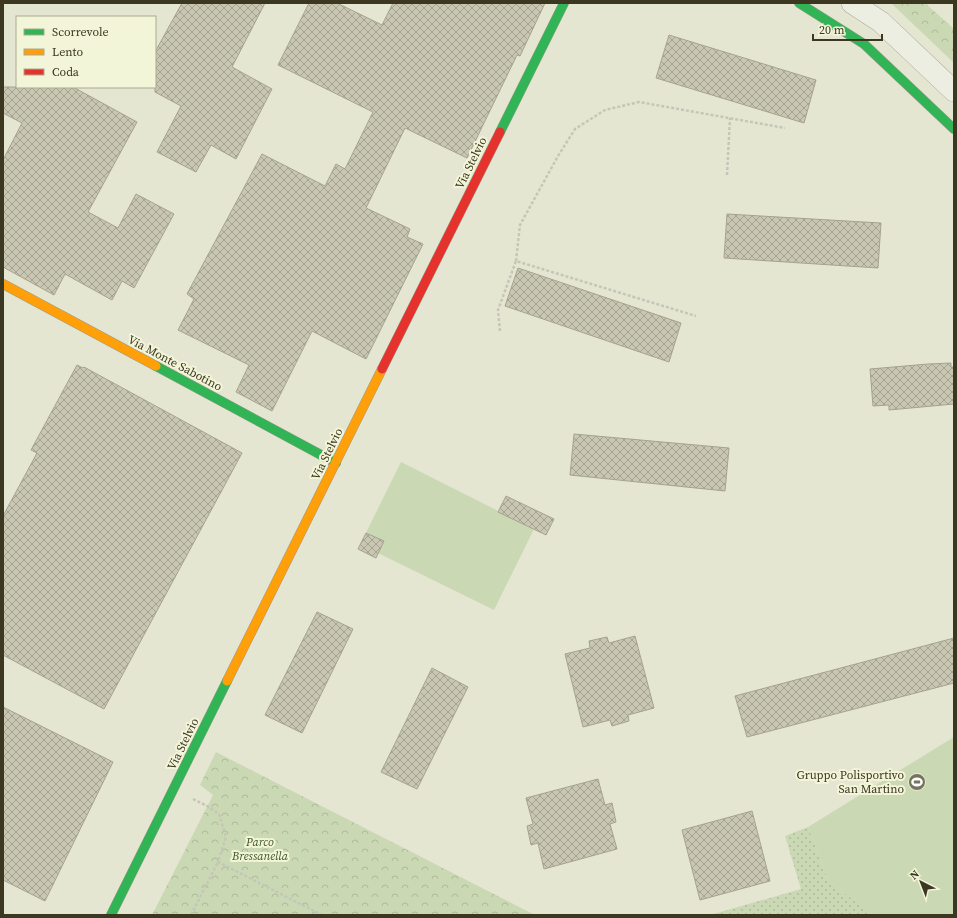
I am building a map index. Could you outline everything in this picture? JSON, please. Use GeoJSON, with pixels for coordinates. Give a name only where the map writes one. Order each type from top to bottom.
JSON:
{"type":"FeatureCollection","features":[{"type":"Feature","properties":{"kind":"street","name":"Via Stelvio"},"geometry":{"type":"LineString","coordinates":[[111,915],[564,3]]}},
{"type":"Feature","properties":{"kind":"street"},"geometry":{"type":"LineString","coordinates":[[799,3],[864,44],[954,129]]}},
{"type":"Feature","properties":{"kind":"street"},"geometry":{"type":"LineString","coordinates":[[852,3],[881,22],[954,91]]}},
{"type":"Feature","properties":{"kind":"street","name":"Via Monte Sabotino"},"geometry":{"type":"LineString","coordinates":[[3,284],[336,463]]}},
{"type":"Feature","properties":{"kind":"path"},"geometry":{"type":"LineString","coordinates":[[500,331],[498,310],[516,261],[520,225],[558,156],[575,129],[605,110],[638,102],[785,128]]}},
{"type":"Feature","properties":{"kind":"path"},"geometry":{"type":"LineString","coordinates":[[727,176],[730,118]]}},
{"type":"Feature","properties":{"kind":"path"},"geometry":{"type":"LineString","coordinates":[[516,261],[696,316]]}},
{"type":"Feature","properties":{"kind":"path"},"geometry":{"type":"LineString","coordinates":[[174,789],[219,814],[226,837],[218,862],[191,915]]}},
{"type":"Feature","properties":{"kind":"path"},"geometry":{"type":"LineString","coordinates":[[218,862],[322,915]]}},
{"type":"Feature","properties":{"kind":"green space"},"geometry":{"type":"Polygon","coordinates":[[[891,3],[925,3],[954,29],[954,63],[891,3]]]}},
{"type":"Feature","properties":{"kind":"green space"},"geometry":{"type":"Polygon","coordinates":[[[401,462],[534,529],[494,610],[378,553],[375,558],[358,549],[401,462]]]}},
{"type":"Feature","properties":{"kind":"green space","name":"Gruppo Polisportivo San Martino"},"geometry":{"type":"Polygon","coordinates":[[[954,737],[954,915],[873,915],[828,880],[808,827],[954,737]]]}},
{"type":"Feature","properties":{"kind":"green space","name":"Parco Bressanella"},"geometry":{"type":"Polygon","coordinates":[[[216,752],[535,915],[152,915],[213,795],[200,785],[216,752]]]}},
{"type":"Feature","properties":{"kind":"green space"},"geometry":{"type":"Polygon","coordinates":[[[808,827],[828,880],[873,915],[710,915],[801,889],[785,836],[808,827]]]}},
{"type":"Feature","properties":{"kind":"building"},"geometry":{"type":"Polygon","coordinates":[[[182,3],[265,3],[232,67],[272,89],[236,159],[211,145],[196,172],[157,152],[181,106],[155,92],[156,50],[182,3]]]}},
{"type":"Feature","properties":{"kind":"building"},"geometry":{"type":"Polygon","coordinates":[[[309,3],[337,3],[382,25],[393,3],[545,3],[520,56],[517,55],[467,158],[405,128],[366,208],[410,229],[407,237],[423,244],[366,359],[312,331],[272,411],[236,392],[249,365],[178,330],[194,299],[187,294],[262,154],[325,186],[336,164],[345,169],[373,112],[278,65],[309,3]]]}},
{"type":"Feature","properties":{"kind":"building"},"geometry":{"type":"Polygon","coordinates":[[[669,35],[816,80],[804,123],[656,78],[669,35]]]}},
{"type":"Feature","properties":{"kind":"building"},"geometry":{"type":"Polygon","coordinates":[[[3,87],[75,88],[137,122],[88,212],[118,228],[136,194],[174,214],[134,288],[122,281],[112,300],[65,274],[54,295],[3,267],[3,160],[22,123],[3,113],[3,87]]]}},
{"type":"Feature","properties":{"kind":"building"},"geometry":{"type":"Polygon","coordinates":[[[727,214],[881,223],[878,268],[724,258],[727,214]]]}},
{"type":"Feature","properties":{"kind":"building"},"geometry":{"type":"Polygon","coordinates":[[[518,268],[681,323],[669,362],[505,306],[518,268]]]}},
{"type":"Feature","properties":{"kind":"building"},"geometry":{"type":"Polygon","coordinates":[[[951,363],[951,367],[954,367],[954,404],[889,410],[889,405],[873,406],[870,369],[951,363]]]}},
{"type":"Feature","properties":{"kind":"building"},"geometry":{"type":"Polygon","coordinates":[[[77,365],[83,368],[84,367],[242,453],[104,709],[3,655],[3,516],[37,453],[31,450],[77,365]]]}},
{"type":"Feature","properties":{"kind":"building"},"geometry":{"type":"Polygon","coordinates":[[[574,434],[729,448],[725,491],[570,475],[574,434]]]}},
{"type":"Feature","properties":{"kind":"building"},"geometry":{"type":"Polygon","coordinates":[[[506,496],[554,519],[546,535],[498,512],[506,496]]]}},
{"type":"Feature","properties":{"kind":"building"},"geometry":{"type":"Polygon","coordinates":[[[366,533],[384,541],[376,558],[358,549],[366,533]]]}},
{"type":"Feature","properties":{"kind":"building"},"geometry":{"type":"Polygon","coordinates":[[[317,612],[353,629],[302,733],[265,715],[317,612]]]}},
{"type":"Feature","properties":{"kind":"building"},"geometry":{"type":"Polygon","coordinates":[[[635,636],[654,708],[628,715],[629,721],[612,726],[610,720],[583,727],[565,654],[590,648],[589,641],[607,637],[609,643],[635,636]]]}},
{"type":"Feature","properties":{"kind":"building"},"geometry":{"type":"Polygon","coordinates":[[[954,638],[954,683],[747,737],[735,696],[954,638]]]}},
{"type":"Feature","properties":{"kind":"building"},"geometry":{"type":"Polygon","coordinates":[[[432,668],[468,687],[417,789],[381,772],[432,668]]]}},
{"type":"Feature","properties":{"kind":"building"},"geometry":{"type":"Polygon","coordinates":[[[3,707],[113,762],[45,901],[3,880],[3,707]]]}},
{"type":"Feature","properties":{"kind":"building"},"geometry":{"type":"Polygon","coordinates":[[[598,779],[605,805],[612,803],[616,822],[610,824],[617,849],[544,869],[538,843],[531,845],[527,826],[533,824],[526,798],[598,779]]]}},
{"type":"Feature","properties":{"kind":"building"},"geometry":{"type":"Polygon","coordinates":[[[752,811],[770,881],[700,900],[682,830],[752,811]]]}},
{"type":"Feature","properties":{"kind":"traffic: fast"},"geometry":{"type":"LineString","coordinates":[[500,132],[564,3]]}},
{"type":"Feature","properties":{"kind":"traffic: fast"},"geometry":{"type":"LineString","coordinates":[[799,3],[864,44],[954,129]]}},
{"type":"Feature","properties":{"kind":"traffic: fast"},"geometry":{"type":"LineString","coordinates":[[156,366],[336,463]]}},
{"type":"Feature","properties":{"kind":"traffic: fast"},"geometry":{"type":"LineString","coordinates":[[111,915],[227,681]]}},
{"type":"Feature","properties":{"kind":"traffic: slow"},"geometry":{"type":"LineString","coordinates":[[3,284],[156,366]]}},
{"type":"Feature","properties":{"kind":"traffic: slow"},"geometry":{"type":"LineString","coordinates":[[227,681],[382,369]]}},
{"type":"Feature","properties":{"kind":"traffic: jam"},"geometry":{"type":"LineString","coordinates":[[382,369],[500,132]]}},
{"type":"Feature","properties":{"kind":"place","name":"Gruppo Polisportivo San Martino"},"geometry":{"type":"Point","coordinates":[917,782]}}]}
